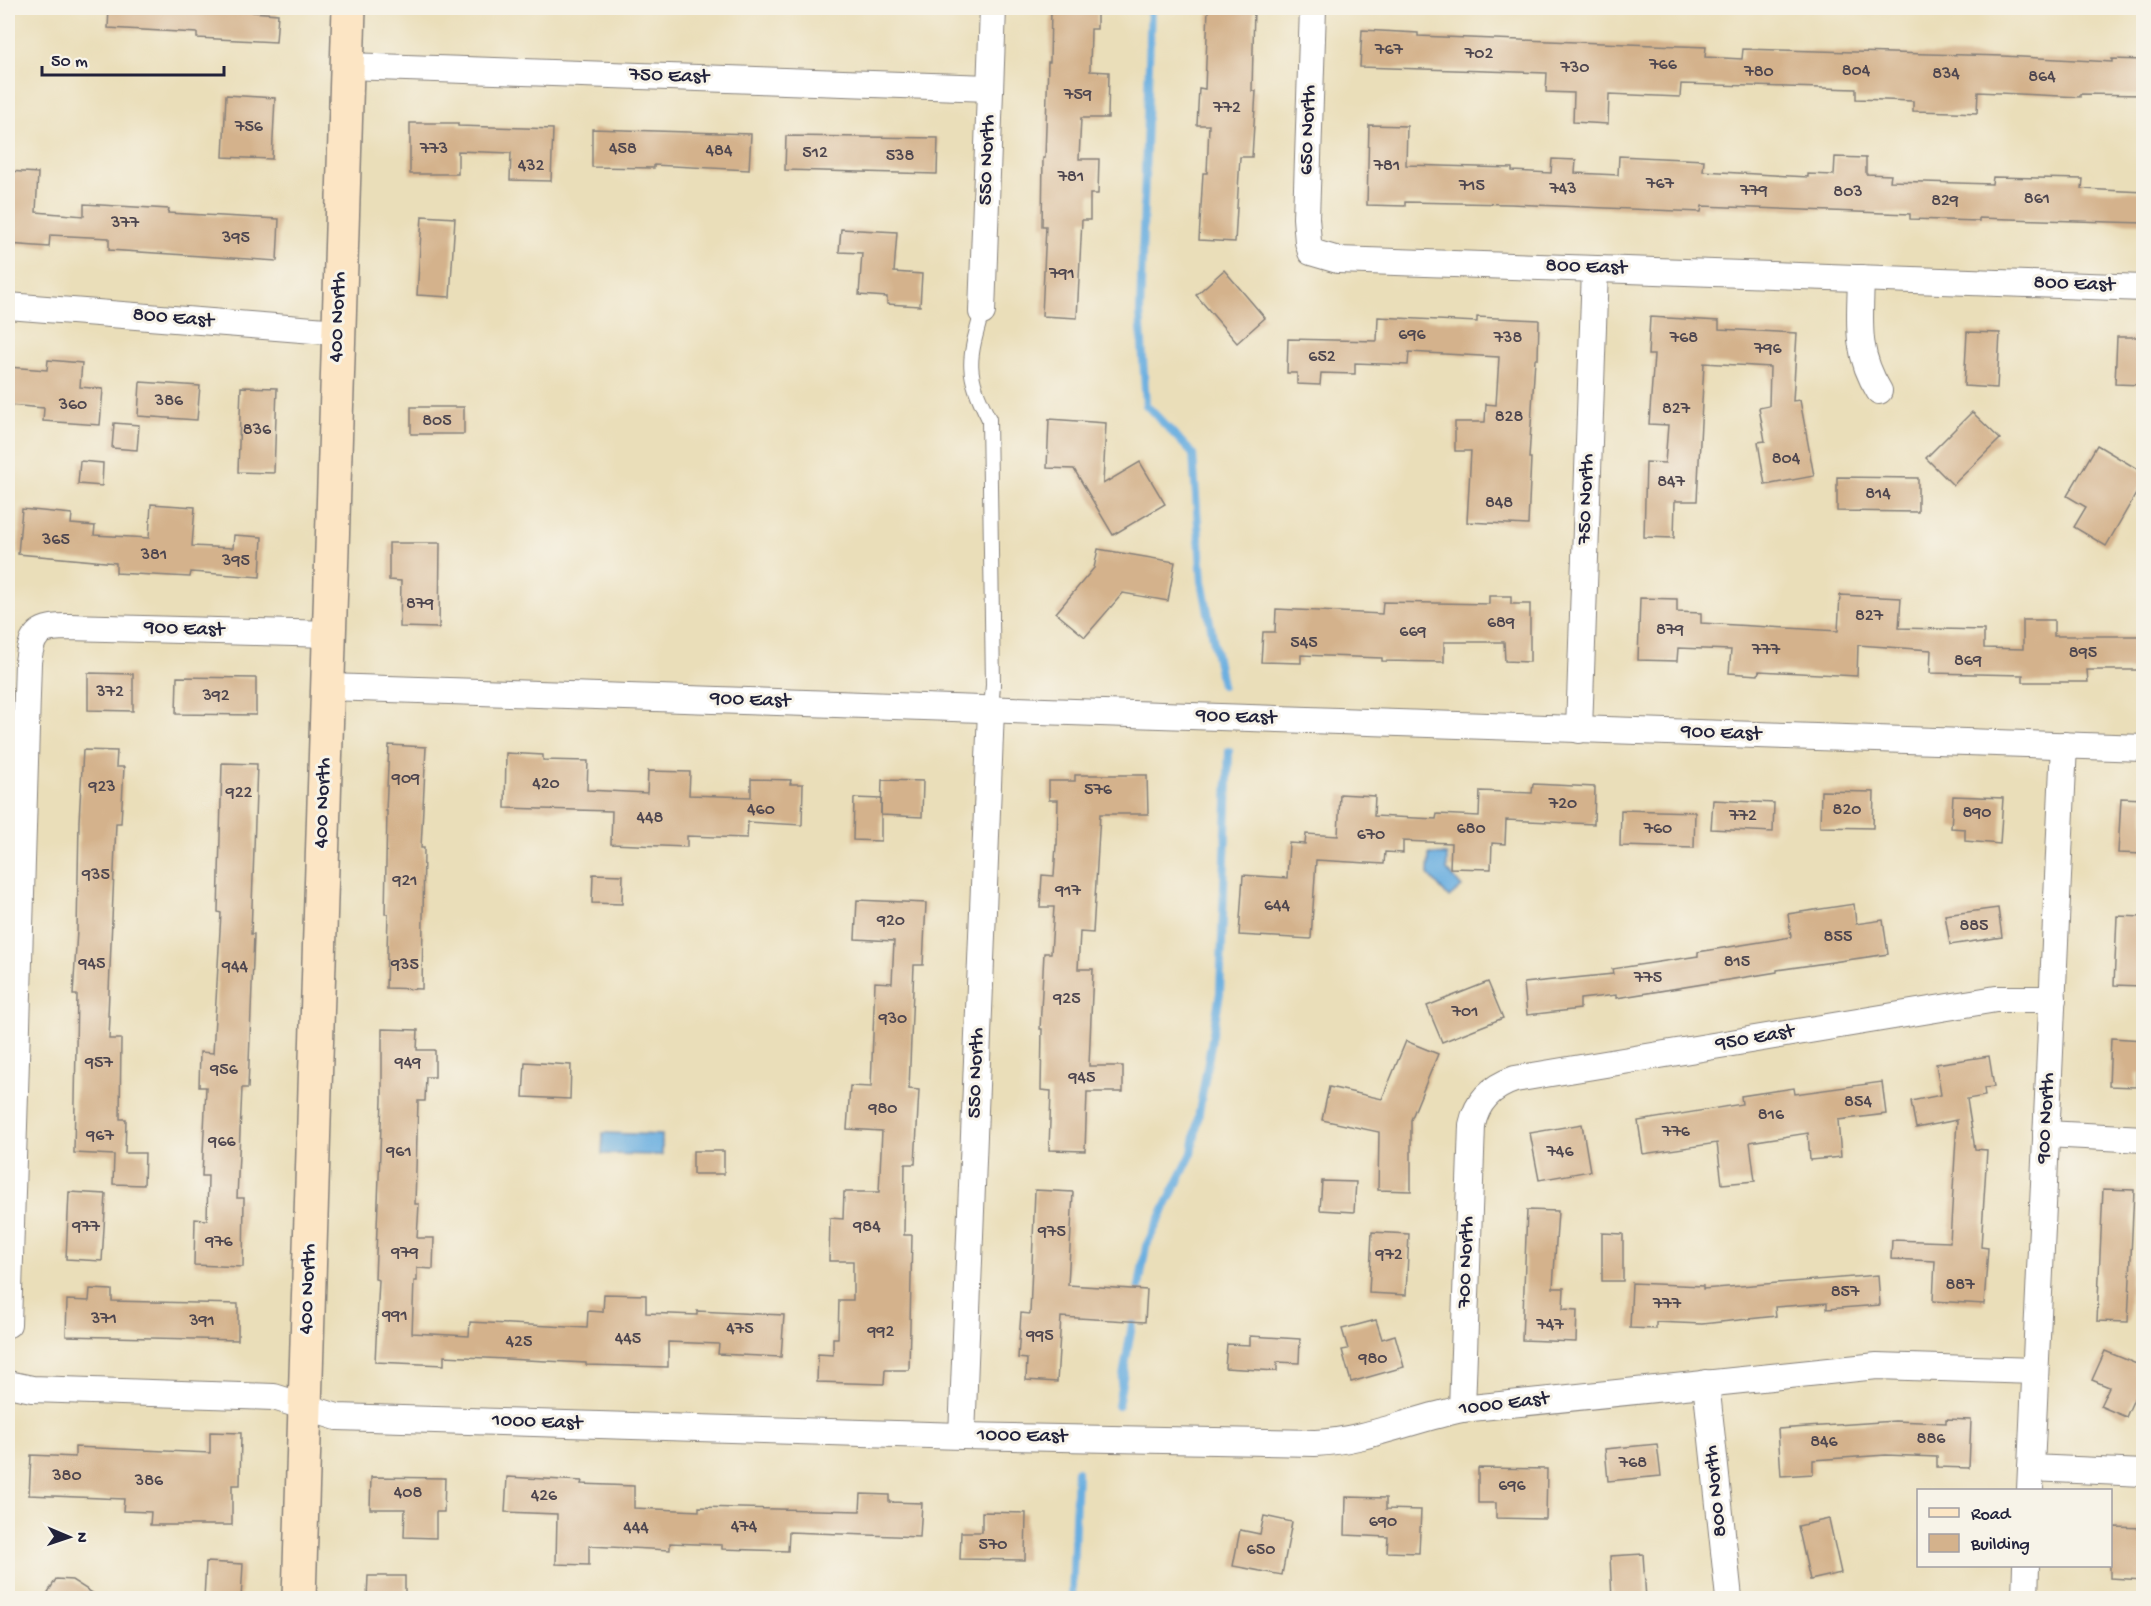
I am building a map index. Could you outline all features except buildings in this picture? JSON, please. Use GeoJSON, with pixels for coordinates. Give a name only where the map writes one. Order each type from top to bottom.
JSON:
{"type":"FeatureCollection","features":[{"type":"Feature","properties":{"kind":"main road","name":"400 North"},"geometry":{"type":"LineString","coordinates":[[299,1599],[349,8]]}},
{"type":"Feature","properties":{"kind":"street","name":"550 North"},"geometry":{"type":"LineString","coordinates":[[982,312],[993,8]]}},
{"type":"Feature","properties":{"kind":"street","name":"650 North"},"geometry":{"type":"LineString","coordinates":[[1311,252],[1306,218],[1313,8]]}},
{"type":"Feature","properties":{"kind":"street","name":"750 East"},"geometry":{"type":"LineString","coordinates":[[347,66],[990,88]]}},
{"type":"Feature","properties":{"kind":"street","name":"800 East"},"geometry":{"type":"LineString","coordinates":[[1311,252],[1338,260],[2144,288]]}},
{"type":"Feature","properties":{"kind":"street","name":"750 North"},"geometry":{"type":"LineString","coordinates":[[1579,730],[1595,269]]}},
{"type":"Feature","properties":{"kind":"street"},"geometry":{"type":"LineString","coordinates":[[1861,278],[1862,354],[1869,374],[1879,390]]}},
{"type":"Feature","properties":{"kind":"street","name":"800 East"},"geometry":{"type":"LineString","coordinates":[[8,306],[339,332]]}},
{"type":"Feature","properties":{"kind":"street","name":"900 East"},"geometry":{"type":"LineString","coordinates":[[8,1324],[28,662],[33,640],[39,631],[69,627],[330,634]]}},
{"type":"Feature","properties":{"kind":"street","name":"900 East"},"geometry":{"type":"LineString","coordinates":[[328,687],[2144,748]]}},
{"type":"Feature","properties":{"kind":"street","name":"550 North"},"geometry":{"type":"LineString","coordinates":[[962,1436],[991,710]]}},
{"type":"Feature","properties":{"kind":"street","name":"900 North"},"geometry":{"type":"LineString","coordinates":[[2030,1479],[2064,745]]}},
{"type":"Feature","properties":{"kind":"street","name":"950 East"},"geometry":{"type":"LineString","coordinates":[[1474,1115],[1483,1098],[1490,1091],[1515,1079],[1996,999],[2053,999]]}},
{"type":"Feature","properties":{"kind":"street","name":"700 North"},"geometry":{"type":"LineString","coordinates":[[1462,1409],[1471,1136],[1474,1115]]}},
{"type":"Feature","properties":{"kind":"street"},"geometry":{"type":"LineString","coordinates":[[2046,1134],[2144,1139]]}},
{"type":"Feature","properties":{"kind":"street","name":"1000 East"},"geometry":{"type":"LineString","coordinates":[[8,1384],[33,1389],[274,1397],[337,1418],[962,1436],[1331,1442],[1462,1409],[1706,1383],[1877,1366],[2035,1371]]}},
{"type":"Feature","properties":{"kind":"street","name":"800 North"},"geometry":{"type":"LineString","coordinates":[[1706,1383],[1729,1599]]}},
{"type":"Feature","properties":{"kind":"street"},"geometry":{"type":"LineString","coordinates":[[2030,1479],[2144,1473]]}},
{"type":"Feature","properties":{"kind":"street"},"geometry":{"type":"LineString","coordinates":[[2025,1599],[2026,1567]]}},
{"type":"Feature","properties":{"kind":"lane"},"geometry":{"type":"LineString","coordinates":[[982,312],[970,363],[976,393],[989,418],[993,685],[991,710]]}},
{"type":"Feature","properties":{"kind":"water"},"geometry":{"type":"Polygon","coordinates":[[[1429,854],[1447,855],[1447,870],[1462,887],[1449,898],[1428,874],[1429,854]]]}},
{"type":"Feature","properties":{"kind":"water"},"geometry":{"type":"Polygon","coordinates":[[[603,1133],[662,1135],[662,1155],[602,1154],[603,1133]]]}},
{"type":"Feature","properties":{"kind":"waterway"},"geometry":{"type":"LineString","coordinates":[[1151,8],[1140,312],[1146,405],[1193,454],[1202,581],[1222,685]]}},
{"type":"Feature","properties":{"kind":"waterway"},"geometry":{"type":"LineString","coordinates":[[1137,1298],[1146,1246],[1192,1153],[1220,993],[1229,751]]}},
{"type":"Feature","properties":{"kind":"waterway"},"geometry":{"type":"LineString","coordinates":[[1118,1406],[1134,1313]]}},
{"type":"Feature","properties":{"kind":"waterway"},"geometry":{"type":"LineString","coordinates":[[1072,1598],[1077,1471]]}}]}
